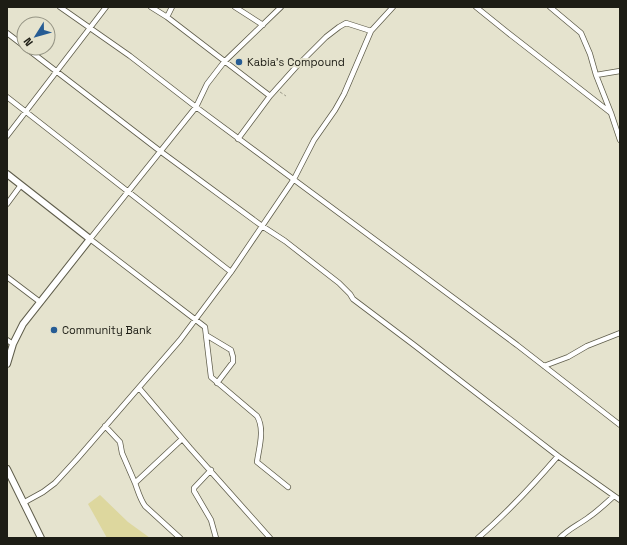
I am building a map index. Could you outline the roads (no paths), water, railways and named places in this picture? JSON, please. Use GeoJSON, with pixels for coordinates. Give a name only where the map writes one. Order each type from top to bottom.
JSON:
{"type":"FeatureCollection","features":[{"type":"Feature","properties":{"kind":"street"},"geometry":{"type":"LineString","coordinates":[[60,7],[130,56],[238,139],[294,179],[544,366],[620,425]]}},
{"type":"Feature","properties":{"kind":"street"},"geometry":{"type":"LineString","coordinates":[[7,136],[106,7]]}},
{"type":"Feature","properties":{"kind":"street"},"geometry":{"type":"LineString","coordinates":[[151,7],[167,17],[270,96]]}},
{"type":"Feature","properties":{"kind":"street"},"geometry":{"type":"LineString","coordinates":[[167,17],[172,7]]}},
{"type":"Feature","properties":{"kind":"street"},"geometry":{"type":"LineString","coordinates":[[235,7],[263,25]]}},
{"type":"Feature","properties":{"kind":"street"},"geometry":{"type":"LineString","coordinates":[[7,364],[13,344],[23,324],[196,107],[207,84],[224,62],[281,7]]}},
{"type":"Feature","properties":{"kind":"street"},"geometry":{"type":"LineString","coordinates":[[23,503],[56,483],[180,340],[196,319],[231,272],[294,179],[314,140],[335,110],[344,94],[371,30],[393,7]]}},
{"type":"Feature","properties":{"kind":"street"},"geometry":{"type":"LineString","coordinates":[[476,7],[611,113]]}},
{"type":"Feature","properties":{"kind":"street"},"geometry":{"type":"LineString","coordinates":[[550,7],[581,34],[590,54],[620,140]]}},
{"type":"Feature","properties":{"kind":"street"},"geometry":{"type":"LineString","coordinates":[[238,139],[276,89],[326,37],[346,23],[371,30]]}},
{"type":"Feature","properties":{"kind":"street"},"geometry":{"type":"LineString","coordinates":[[7,33],[16,40]]}},
{"type":"Feature","properties":{"kind":"street"},"geometry":{"type":"LineString","coordinates":[[36,56],[160,151],[297,250],[339,283],[353,299],[558,456],[620,500]]}},
{"type":"Feature","properties":{"kind":"street"},"geometry":{"type":"LineString","coordinates":[[596,74],[620,71]]}},
{"type":"Feature","properties":{"kind":"street"},"geometry":{"type":"LineString","coordinates":[[7,97],[231,272]]}},
{"type":"Feature","properties":{"kind":"street"},"geometry":{"type":"LineString","coordinates":[[7,174],[205,326],[211,378],[259,420],[261,437],[257,462],[288,487]]}},
{"type":"Feature","properties":{"kind":"street"},"geometry":{"type":"LineString","coordinates":[[7,204],[21,185]]}},
{"type":"Feature","properties":{"kind":"street"},"geometry":{"type":"LineString","coordinates":[[7,277],[40,302]]}},
{"type":"Feature","properties":{"kind":"street"},"geometry":{"type":"LineString","coordinates":[[544,366],[568,357],[587,346],[620,334]]}},
{"type":"Feature","properties":{"kind":"street"},"geometry":{"type":"LineString","coordinates":[[206,336],[231,350],[234,357],[233,362],[217,383]]}},
{"type":"Feature","properties":{"kind":"street"},"geometry":{"type":"LineString","coordinates":[[7,340],[13,344]]}},
{"type":"Feature","properties":{"kind":"street"},"geometry":{"type":"LineString","coordinates":[[139,388],[270,538]]}},
{"type":"Feature","properties":{"kind":"street"},"geometry":{"type":"LineString","coordinates":[[105,426],[120,442],[122,453],[145,506],[180,538]]}},
{"type":"Feature","properties":{"kind":"street"},"geometry":{"type":"LineString","coordinates":[[135,483],[182,438]]}},
{"type":"Feature","properties":{"kind":"street"},"geometry":{"type":"LineString","coordinates":[[478,538],[511,507],[558,456]]}},
{"type":"Feature","properties":{"kind":"street"},"geometry":{"type":"LineString","coordinates":[[7,469],[41,538]]}},
{"type":"Feature","properties":{"kind":"street"},"geometry":{"type":"LineString","coordinates":[[211,470],[194,488],[194,491],[211,520],[216,538]]}},
{"type":"Feature","properties":{"kind":"street"},"geometry":{"type":"LineString","coordinates":[[560,538],[604,506],[614,496]]}},
{"type":"Feature","properties":{"kind":"place","name":"Kabia's Compound"},"geometry":{"type":"Point","coordinates":[239,62]}},
{"type":"Feature","properties":{"kind":"place","name":"Community Bank"},"geometry":{"type":"Point","coordinates":[54,330]}}]}
